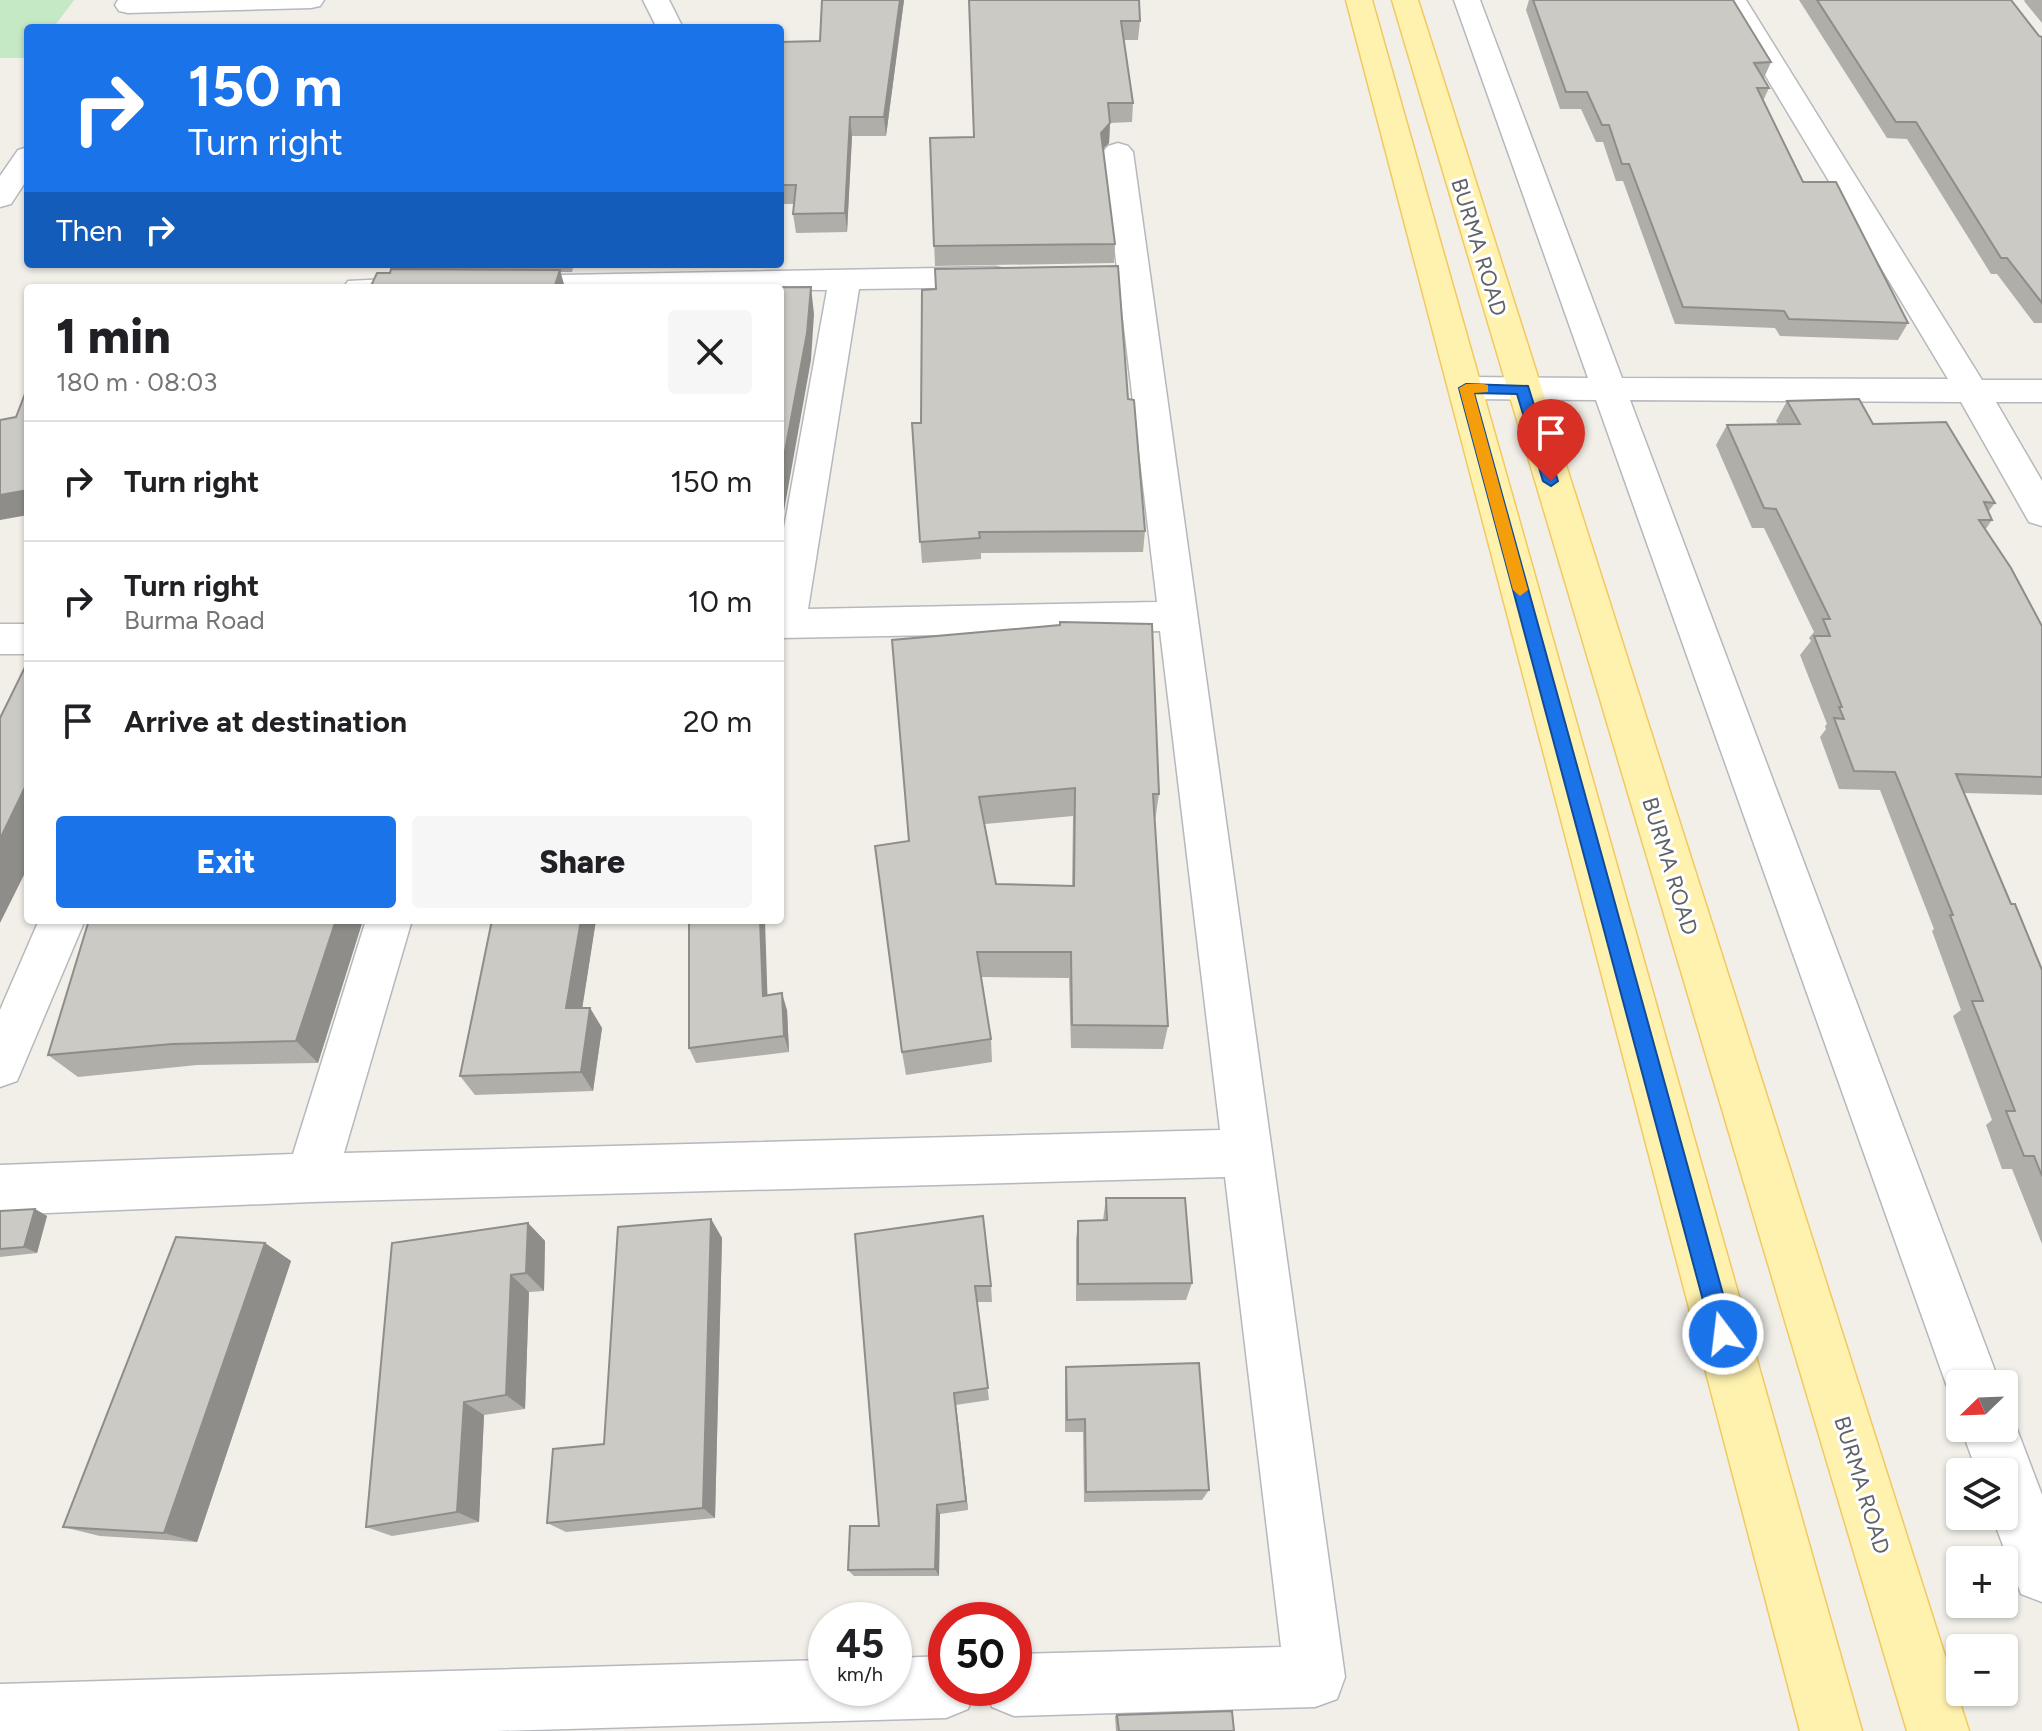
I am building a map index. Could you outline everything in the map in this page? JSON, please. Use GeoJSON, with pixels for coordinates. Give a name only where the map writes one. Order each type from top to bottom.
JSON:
{"type":"FeatureCollection","features":[{"type":"Feature","properties":{"kind":"main road"},"geometry":{"type":"LineString","coordinates":[[1359,0],[1831,1731]]}},
{"type":"Feature","properties":{"kind":"main road","name":"BURMA ROAD"},"geometry":{"type":"LineString","coordinates":[[1405,0],[1938,1731]]}},
{"type":"Feature","properties":{"kind":"street"},"geometry":{"type":"LineString","coordinates":[[116,24],[130,3],[311,0]]}},
{"type":"Feature","properties":{"kind":"street"},"geometry":{"type":"LineString","coordinates":[[656,0],[668,24]]}},
{"type":"Feature","properties":{"kind":"street"},"geometry":{"type":"LineString","coordinates":[[1467,0],[1968,1370]]}},
{"type":"Feature","properties":{"kind":"street"},"geometry":{"type":"LineString","coordinates":[[1733,0],[1973,392],[2042,513]]}},
{"type":"Feature","properties":{"kind":"street"},"geometry":{"type":"LineString","coordinates":[[1032,1685],[1315,1677],[1178,616],[1119,275],[1118,152]]}},
{"type":"Feature","properties":{"kind":"street"},"geometry":{"type":"LineString","coordinates":[[3,188],[24,161]]}},
{"type":"Feature","properties":{"kind":"street"},"geometry":{"type":"LineString","coordinates":[[480,284],[579,274],[845,280],[1028,277]]}},
{"type":"Feature","properties":{"kind":"street"},"geometry":{"type":"LineString","coordinates":[[784,618],[845,280]]}},
{"type":"Feature","properties":{"kind":"street"},"geometry":{"type":"LineString","coordinates":[[1466,388],[2042,391]]}},
{"type":"Feature","properties":{"kind":"street"},"geometry":{"type":"LineString","coordinates":[[784,624],[1178,616]]}},
{"type":"Feature","properties":{"kind":"street"},"geometry":{"type":"LineString","coordinates":[[0,639],[24,639]]}},
{"type":"Feature","properties":{"kind":"street"},"geometry":{"type":"LineString","coordinates":[[0,1065],[60,924]]}},
{"type":"Feature","properties":{"kind":"street"},"geometry":{"type":"LineString","coordinates":[[311,1178],[388,924]]}},
{"type":"Feature","properties":{"kind":"street"},"geometry":{"type":"LineString","coordinates":[[0,1190],[311,1178],[1247,1153]]}},
{"type":"Feature","properties":{"kind":"street"},"geometry":{"type":"LineString","coordinates":[[1994,1442],[2042,1573]]}},
{"type":"Feature","properties":{"kind":"street"},"geometry":{"type":"LineString","coordinates":[[0,1715],[928,1688]]}},
{"type":"Feature","properties":{"kind":"green space"},"geometry":{"type":"Polygon","coordinates":[[[0,0],[74,0],[56,24],[24,24],[24,58],[0,58],[0,0]]]}},
{"type":"Feature","properties":{"kind":"building"},"geometry":{"type":"Polygon","coordinates":[[[822,0],[900,0],[884,117],[850,117],[845,213],[793,214],[796,185],[784,185],[784,42],[820,41],[822,0]]]}},
{"type":"Feature","properties":{"kind":"building"},"geometry":{"type":"Polygon","coordinates":[[[969,0],[1139,0],[1140,21],[1121,21],[1133,103],[1108,103],[1110,123],[1101,133],[1115,244],[934,246],[930,138],[974,137],[969,0]]]}},
{"type":"Feature","properties":{"kind":"building"},"geometry":{"type":"Polygon","coordinates":[[[1533,0],[1733,0],[1771,62],[1754,63],[1769,88],[1757,88],[1803,182],[1836,182],[1908,323],[1789,319],[1784,311],[1683,307],[1629,164],[1622,164],[1609,125],[1602,125],[1587,92],[1566,92],[1533,0]]]}},
{"type":"Feature","properties":{"kind":"building"},"geometry":{"type":"Polygon","coordinates":[[[1817,0],[2011,0],[2042,37],[2042,303],[2007,258],[2001,258],[1916,122],[1896,122],[1817,0]]]}},
{"type":"Feature","properties":{"kind":"building"},"geometry":{"type":"Polygon","coordinates":[[[1118,266],[1128,399],[1134,400],[1145,531],[979,532],[980,538],[920,542],[912,423],[921,423],[922,290],[936,289],[935,269],[1118,266]]]}},
{"type":"Feature","properties":{"kind":"building"},"geometry":{"type":"Polygon","coordinates":[[[391,269],[560,270],[555,284],[372,284],[377,273],[390,273],[391,269]]]}},
{"type":"Feature","properties":{"kind":"building"},"geometry":{"type":"Polygon","coordinates":[[[784,287],[811,287],[807,333],[784,457],[784,287]]]}},
{"type":"Feature","properties":{"kind":"building"},"geometry":{"type":"Polygon","coordinates":[[[24,396],[24,491],[0,495],[0,420],[16,417],[24,396]]]}},
{"type":"Feature","properties":{"kind":"building"},"geometry":{"type":"Polygon","coordinates":[[[1859,399],[1873,424],[1946,422],[1995,503],[1984,502],[1992,520],[1979,520],[2011,568],[2042,626],[2042,777],[1956,774],[2042,970],[2042,1176],[2034,1156],[2024,1156],[2006,1111],[2015,1111],[1972,1001],[1983,1001],[1950,915],[1953,915],[1895,772],[1854,771],[1834,718],[1844,719],[1839,707],[1842,707],[1814,636],[1830,636],[1823,619],[1830,619],[1776,509],[1764,508],[1727,425],[1800,424],[1787,401],[1859,399]]]}},
{"type":"Feature","properties":{"kind":"building"},"geometry":{"type":"Polygon","coordinates":[[[1060,622],[1152,624],[1159,794],[1153,794],[1168,1026],[1072,1025],[1071,952],[977,952],[991,1039],[902,1052],[875,846],[909,841],[892,640],[1060,625],[1060,622]],[[1075,788],[979,797],[996,884],[1074,886],[1075,788]]]}},
{"type":"Feature","properties":{"kind":"building"},"geometry":{"type":"Polygon","coordinates":[[[24,669],[24,789],[0,839],[0,718],[24,669]]]}},
{"type":"Feature","properties":{"kind":"building"},"geometry":{"type":"Polygon","coordinates":[[[88,924],[335,924],[296,1041],[172,1044],[48,1055],[88,924]]]}},
{"type":"Feature","properties":{"kind":"building"},"geometry":{"type":"Polygon","coordinates":[[[491,924],[580,924],[566,1008],[590,1008],[581,1072],[460,1076],[491,924]]]}},
{"type":"Feature","properties":{"kind":"building"},"geometry":{"type":"Polygon","coordinates":[[[689,924],[760,924],[763,996],[782,993],[784,1036],[689,1048],[689,924]]]}},
{"type":"Feature","properties":{"kind":"building"},"geometry":{"type":"Polygon","coordinates":[[[1106,1198],[1185,1198],[1192,1283],[1078,1284],[1078,1221],[1107,1220],[1106,1198]]]}},
{"type":"Feature","properties":{"kind":"building"},"geometry":{"type":"Polygon","coordinates":[[[35,1209],[24,1247],[0,1249],[0,1211],[35,1209]]]}},
{"type":"Feature","properties":{"kind":"building"},"geometry":{"type":"Polygon","coordinates":[[[983,1216],[991,1286],[975,1286],[988,1388],[954,1393],[966,1501],[937,1505],[935,1569],[848,1570],[850,1526],[879,1526],[855,1234],[983,1216]]]}},
{"type":"Feature","properties":{"kind":"building"},"geometry":{"type":"Polygon","coordinates":[[[711,1219],[703,1508],[547,1523],[553,1449],[604,1444],[618,1227],[711,1219]]]}},
{"type":"Feature","properties":{"kind":"building"},"geometry":{"type":"Polygon","coordinates":[[[528,1223],[526,1273],[511,1275],[506,1395],[464,1402],[457,1512],[366,1527],[392,1243],[528,1223]]]}},
{"type":"Feature","properties":{"kind":"building"},"geometry":{"type":"Polygon","coordinates":[[[176,1237],[265,1243],[164,1533],[63,1527],[176,1237]]]}},
{"type":"Feature","properties":{"kind":"building"},"geometry":{"type":"Polygon","coordinates":[[[1199,1363],[1209,1490],[1086,1492],[1085,1419],[1067,1420],[1066,1367],[1199,1363]]]}},
{"type":"Feature","properties":{"kind":"building"},"geometry":{"type":"Polygon","coordinates":[[[1232,1711],[1234,1731],[1119,1731],[1117,1715],[1232,1711]]]}},
{"type":"Feature","properties":{"kind":"slow traffic"},"geometry":{"type":"LineString","coordinates":[[1483,389],[1466,388],[1520,590]]}},
{"type":"Feature","properties":{"kind":"route"},"geometry":{"type":"LineString","coordinates":[[1551,481],[1523,389],[1466,388],[1723,1334]]}}]}
